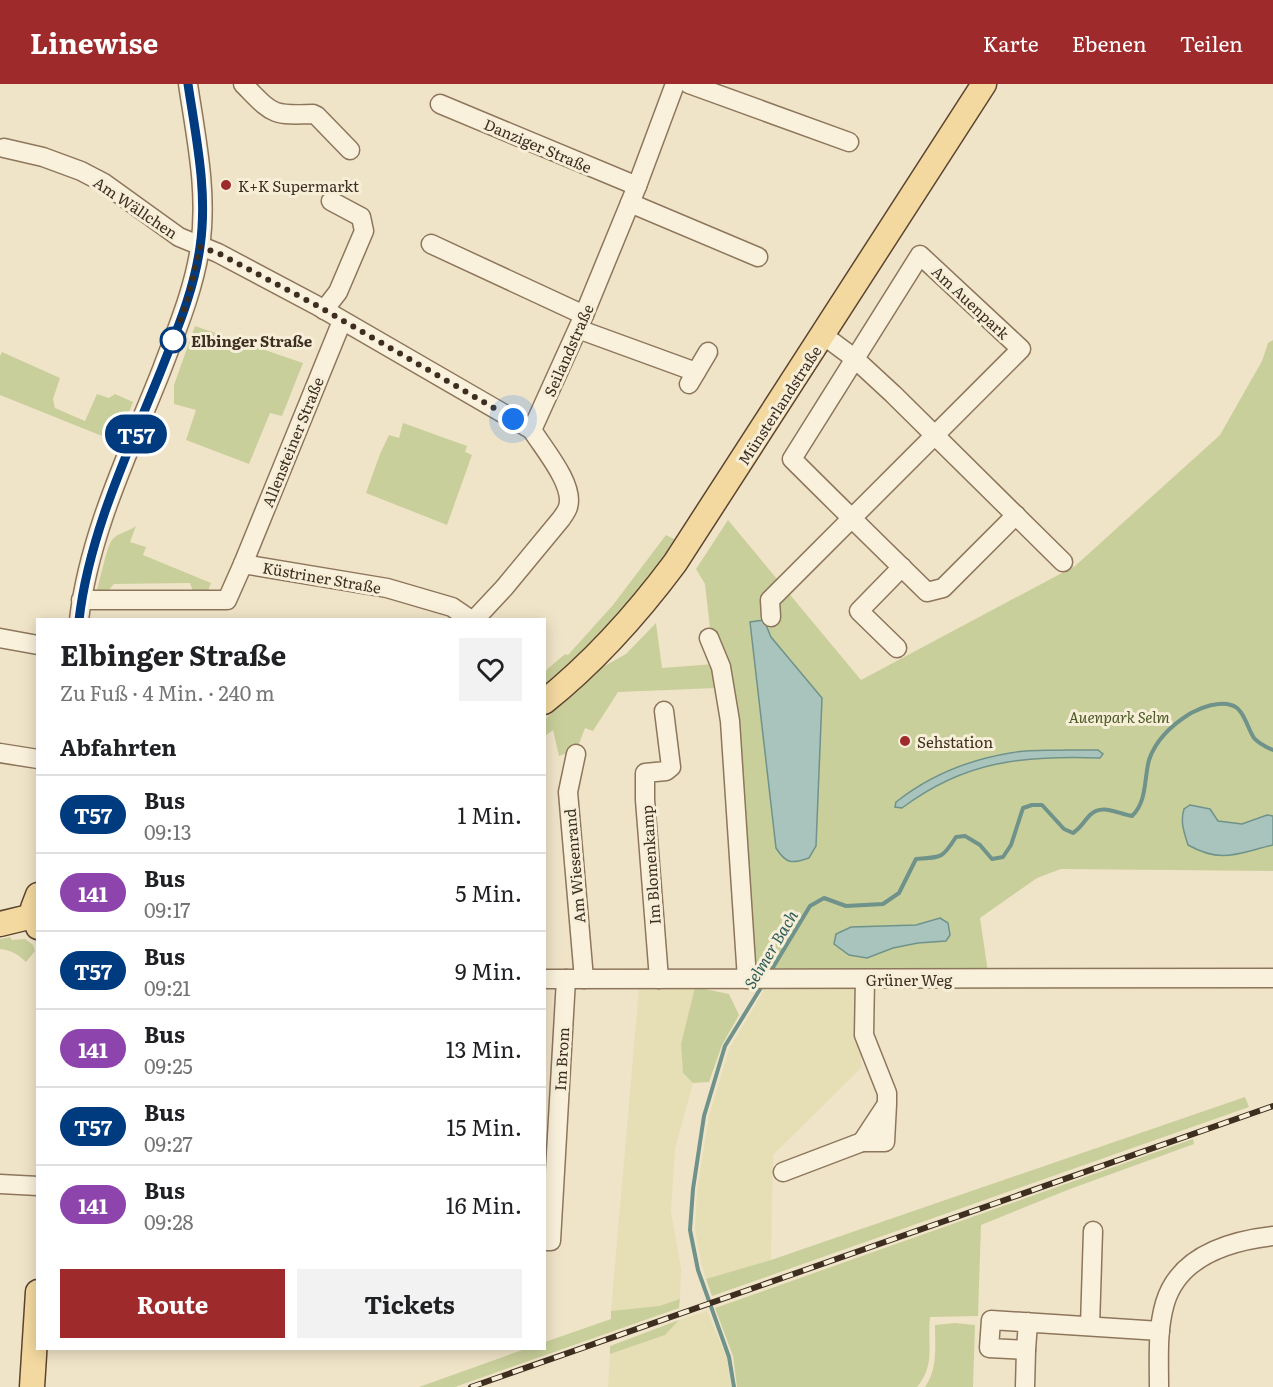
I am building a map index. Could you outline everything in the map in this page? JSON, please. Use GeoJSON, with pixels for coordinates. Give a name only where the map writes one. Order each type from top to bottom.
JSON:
{"type":"FeatureCollection","features":[{"type":"Feature","properties":{"kind":"main road","name":"Münsterlandstraße"},"geometry":{"type":"LineString","coordinates":[[546,700],[566,685],[609,642],[675,563],[984,84]]}},
{"type":"Feature","properties":{"kind":"main road"},"geometry":{"type":"LineString","coordinates":[[0,924],[36,913]]}},
{"type":"Feature","properties":{"kind":"main road"},"geometry":{"type":"LineString","coordinates":[[32,1387],[36,1341]]}},
{"type":"Feature","properties":{"kind":"street"},"geometry":{"type":"LineString","coordinates":[[243,84],[276,113],[317,116],[350,150]]}},
{"type":"Feature","properties":{"kind":"street","name":"Seilandstraße"},"geometry":{"type":"LineString","coordinates":[[532,430],[581,322],[675,84]]}},
{"type":"Feature","properties":{"kind":"street"},"geometry":{"type":"LineString","coordinates":[[690,84],[849,142]]}},
{"type":"Feature","properties":{"kind":"street"},"geometry":{"type":"LineString","coordinates":[[79,618],[90,561],[108,506],[187,302],[200,247],[202,186],[183,88]]}},
{"type":"Feature","properties":{"kind":"street","name":"Danziger Straße"},"geometry":{"type":"LineString","coordinates":[[440,104],[759,257]]}},
{"type":"Feature","properties":{"kind":"street","name":"Am Wällchen"},"geometry":{"type":"LineString","coordinates":[[4,148],[43,157],[88,174],[179,237],[200,247]]}},
{"type":"Feature","properties":{"kind":"street"},"geometry":{"type":"LineString","coordinates":[[324,310],[338,292],[364,231],[362,217],[331,201]]}},
{"type":"Feature","properties":{"kind":"street"},"geometry":{"type":"LineString","coordinates":[[431,244],[693,378],[708,352]]}},
{"type":"Feature","properties":{"kind":"street"},"geometry":{"type":"LineString","coordinates":[[200,247],[218,253],[324,310],[532,430],[564,479],[569,495],[568,507],[561,519],[504,588],[474,618]]}},
{"type":"Feature","properties":{"kind":"street","name":"Am Auenpark"},"geometry":{"type":"LineString","coordinates":[[770,608],[850,518],[1021,349],[920,255],[792,459],[850,518],[927,592],[944,588],[1016,515]]}},
{"type":"Feature","properties":{"kind":"street","name":"Allensteiner Straße"},"geometry":{"type":"LineString","coordinates":[[243,564],[342,321]]}},
{"type":"Feature","properties":{"kind":"street"},"geometry":{"type":"LineString","coordinates":[[823,335],[854,358],[1063,562]]}},
{"type":"Feature","properties":{"kind":"street","name":"Küstriner Straße"},"geometry":{"type":"LineString","coordinates":[[81,600],[226,600],[243,564],[387,588],[452,607],[469,618]]}},
{"type":"Feature","properties":{"kind":"street"},"geometry":{"type":"LineString","coordinates":[[897,648],[859,611],[902,567]]}},
{"type":"Feature","properties":{"kind":"street"},"geometry":{"type":"LineString","coordinates":[[0,638],[36,645]]}},
{"type":"Feature","properties":{"kind":"street"},"geometry":{"type":"LineString","coordinates":[[709,638],[720,667],[730,721],[750,979]]}},
{"type":"Feature","properties":{"kind":"street","name":"Im Blomenkamp"},"geometry":{"type":"LineString","coordinates":[[659,979],[645,800],[645,773],[666,771],[671,767],[664,711]]}},
{"type":"Feature","properties":{"kind":"street"},"geometry":{"type":"LineString","coordinates":[[0,753],[36,759]]}},
{"type":"Feature","properties":{"kind":"street","name":"Am Wiesenrand"},"geometry":{"type":"LineString","coordinates":[[575,979],[568,792],[576,754]]}},
{"type":"Feature","properties":{"kind":"street","name":"Grüner Weg"},"geometry":{"type":"LineString","coordinates":[[546,979],[1273,978]]}},
{"type":"Feature","properties":{"kind":"street","name":"Im Brom"},"geometry":{"type":"LineString","coordinates":[[546,1241],[550,1241],[575,979]]}},
{"type":"Feature","properties":{"kind":"street"},"geometry":{"type":"LineString","coordinates":[[783,1172],[862,1142],[886,1104],[887,1093],[864,1035],[865,979]]}},
{"type":"Feature","properties":{"kind":"street"},"geometry":{"type":"LineString","coordinates":[[0,1184],[36,1186]]}},
{"type":"Feature","properties":{"kind":"street"},"geometry":{"type":"LineString","coordinates":[[1090,1326],[1093,1231]]}},
{"type":"Feature","properties":{"kind":"street"},"geometry":{"type":"LineString","coordinates":[[1159,1387],[1160,1330],[1165,1302],[1176,1282],[1194,1260],[1225,1246],[1273,1236]]}},
{"type":"Feature","properties":{"kind":"street"},"geometry":{"type":"LineString","coordinates":[[1026,1350],[989,1348],[991,1320],[1160,1330]]}},
{"type":"Feature","properties":{"kind":"street"},"geometry":{"type":"LineString","coordinates":[[1025,1387],[1028,1322]]}},
{"type":"Feature","properties":{"kind":"shaded area"},"geometry":{"type":"Polygon","coordinates":[[[695,987],[681,1044],[683,1073],[693,1083],[675,1149],[671,1211],[681,1269],[680,1299],[659,1306],[611,1311],[639,989],[695,987]]]}},
{"type":"Feature","properties":{"kind":"shaded area"},"geometry":{"type":"Polygon","coordinates":[[[860,987],[861,1068],[773,1155],[771,1260],[706,1279],[695,1230],[697,1191],[709,1116],[729,1049],[764,990],[860,987]]]}},
{"type":"Feature","properties":{"kind":"shaded area"},"geometry":{"type":"Polygon","coordinates":[[[707,1311],[727,1359],[731,1387],[608,1387],[610,1354],[665,1335],[679,1320],[707,1311]]]}},
{"type":"Feature","properties":{"kind":"green space"},"geometry":{"type":"Polygon","coordinates":[[[195,326],[303,363],[282,416],[270,413],[249,464],[186,440],[196,410],[174,404],[174,385],[195,326]]]}},
{"type":"Feature","properties":{"kind":"green space","name":"Auenpark Selm"},"geometry":{"type":"Polygon","coordinates":[[[1273,340],[1273,871],[1061,869],[1037,878],[980,918],[988,972],[801,970],[759,967],[741,973],[731,794],[717,688],[618,692],[593,731],[585,728],[577,749],[559,756],[553,730],[546,735],[546,718],[601,668],[626,654],[656,623],[662,668],[714,664],[705,584],[696,569],[728,520],[861,680],[1075,566],[1220,435],[1262,361],[1268,343],[1273,340]]]}},
{"type":"Feature","properties":{"kind":"green space"},"geometry":{"type":"Polygon","coordinates":[[[2,352],[60,378],[53,399],[55,408],[85,421],[97,394],[109,398],[115,394],[133,402],[117,442],[0,395],[0,356],[2,352]]]}},
{"type":"Feature","properties":{"kind":"green space"},"geometry":{"type":"Polygon","coordinates":[[[403,423],[467,446],[465,452],[472,455],[447,525],[366,493],[389,435],[399,438],[403,423]]]}},
{"type":"Feature","properties":{"kind":"green space"},"geometry":{"type":"Polygon","coordinates":[[[136,526],[130,542],[146,547],[143,555],[211,583],[207,593],[194,594],[190,583],[114,584],[107,592],[97,590],[110,543],[117,536],[136,526]]]}},
{"type":"Feature","properties":{"kind":"green space"},"geometry":{"type":"Polygon","coordinates":[[[666,535],[676,540],[616,617],[546,684],[546,670],[565,654],[568,655],[613,605],[666,535]]]}},
{"type":"Feature","properties":{"kind":"green space"},"geometry":{"type":"Polygon","coordinates":[[[10,937],[12,940],[25,939],[33,945],[35,951],[26,962],[8,950],[0,949],[0,939],[10,937]]]}},
{"type":"Feature","properties":{"kind":"green space"},"geometry":{"type":"Polygon","coordinates":[[[695,987],[729,994],[739,1015],[722,1045],[709,1082],[693,1083],[683,1073],[681,1044],[695,987]]]}},
{"type":"Feature","properties":{"kind":"green space"},"geometry":{"type":"Polygon","coordinates":[[[1245,1097],[1249,1107],[712,1296],[706,1279],[771,1260],[1245,1097]]]}},
{"type":"Feature","properties":{"kind":"green space"},"geometry":{"type":"Polygon","coordinates":[[[1193,1139],[1194,1144],[1070,1189],[981,1225],[978,1316],[930,1317],[929,1362],[923,1379],[917,1387],[737,1387],[733,1356],[715,1308],[1193,1139]]]}},
{"type":"Feature","properties":{"kind":"green space"},"geometry":{"type":"Polygon","coordinates":[[[680,1299],[679,1308],[455,1387],[419,1387],[522,1350],[546,1350],[546,1342],[611,1319],[611,1311],[659,1306],[680,1299]]]}},
{"type":"Feature","properties":{"kind":"green space"},"geometry":{"type":"Polygon","coordinates":[[[679,1320],[665,1335],[610,1354],[610,1346],[679,1320]]]}},
{"type":"Feature","properties":{"kind":"green space"},"geometry":{"type":"Polygon","coordinates":[[[955,1323],[975,1325],[973,1387],[925,1387],[934,1365],[935,1325],[955,1323]]]}},
{"type":"Feature","properties":{"kind":"water"},"geometry":{"type":"Polygon","coordinates":[[[764,620],[771,637],[822,698],[816,846],[809,858],[794,862],[786,860],[776,848],[750,622],[764,620]]]}},
{"type":"Feature","properties":{"kind":"water"},"geometry":{"type":"Polygon","coordinates":[[[1098,750],[1103,754],[1100,758],[1045,758],[996,764],[949,780],[902,808],[895,807],[896,802],[922,784],[950,770],[979,760],[1017,752],[1098,750]]]}},
{"type":"Feature","properties":{"kind":"water"},"geometry":{"type":"Polygon","coordinates":[[[1190,805],[1210,809],[1218,821],[1242,824],[1267,815],[1273,816],[1273,845],[1230,855],[1200,851],[1188,845],[1182,823],[1184,809],[1190,805]]]}},
{"type":"Feature","properties":{"kind":"water"},"geometry":{"type":"Polygon","coordinates":[[[940,918],[948,923],[950,935],[946,941],[893,948],[867,958],[849,955],[834,944],[836,934],[851,927],[916,925],[940,918]]]}},
{"type":"Feature","properties":{"kind":"waterway","name":"Selmer Bach"},"geometry":{"type":"LineString","coordinates":[[769,974],[810,906],[824,898],[846,906],[883,904],[899,893],[916,859],[931,858],[944,853],[956,837],[965,836],[980,845],[992,859],[1003,857],[1011,845],[1023,808],[1032,805],[1042,805],[1064,829],[1073,833],[1090,815],[1100,810],[1110,810],[1132,816],[1143,797],[1149,760],[1156,745],[1172,727],[1195,711],[1216,704],[1235,707],[1242,714],[1254,738],[1273,750]]}},
{"type":"Feature","properties":{"kind":"waterway","name":"Selmer Bach"},"geometry":{"type":"LineString","coordinates":[[734,1387],[729,1357],[698,1270],[690,1230],[693,1189],[704,1116],[725,1046],[762,986]]}},
{"type":"Feature","properties":{"kind":"railway"},"geometry":{"type":"LineString","coordinates":[[471,1387],[1273,1106]]}},
{"type":"Feature","properties":{"kind":"bus line","name":"T57"},"geometry":{"type":"LineString","coordinates":[[79,618],[90,561],[108,506],[173,341],[196,270],[200,247],[202,186],[188,84]]}},
{"type":"Feature","properties":{"kind":"place","name":"K+K Supermarkt"},"geometry":{"type":"Point","coordinates":[226,185]}},
{"type":"Feature","properties":{"kind":"place","name":"Elbinger Straße"},"geometry":{"type":"Point","coordinates":[173,340]}},
{"type":"Feature","properties":{"kind":"place","name":"Sehstation"},"geometry":{"type":"Point","coordinates":[905,741]}},
{"type":"Feature","properties":{"kind":"route"},"geometry":{"type":"LineString","coordinates":[[173,340],[187,302],[200,247],[218,253],[316,305],[513,419]]}}]}
